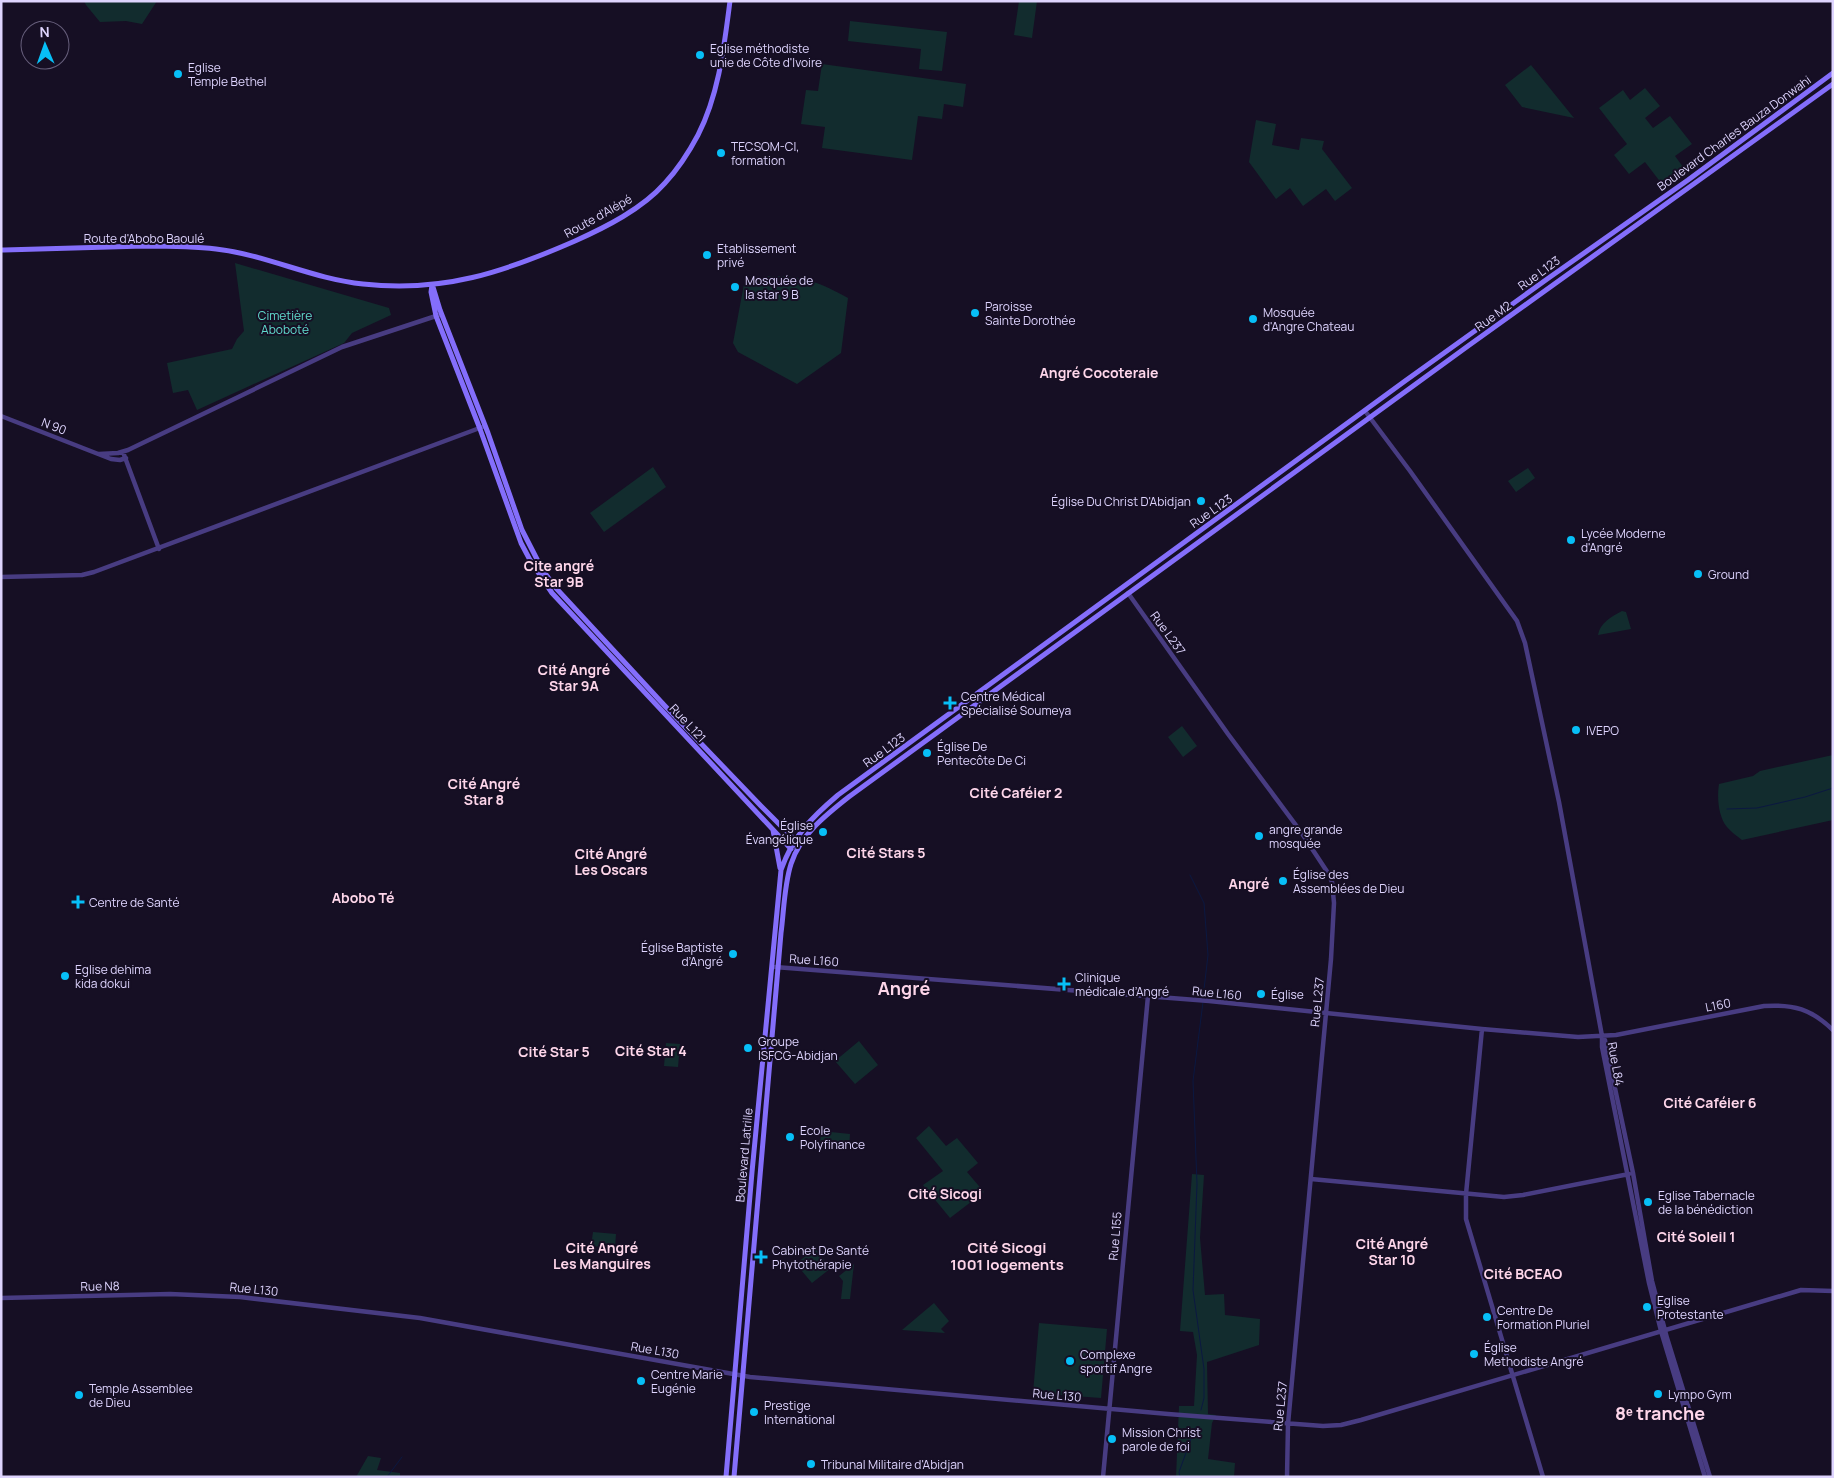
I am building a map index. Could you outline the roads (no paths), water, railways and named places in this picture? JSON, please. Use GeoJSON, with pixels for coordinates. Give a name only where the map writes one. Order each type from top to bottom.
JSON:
{"type":"FeatureCollection","features":[{"type":"Feature","properties":{"kind":"main road","name":"Route d'Alépé"},"geometry":{"type":"LineString","coordinates":[[432,285],[492,274],[538,258],[613,222],[639,205],[664,184],[696,137],[715,92],[722,60],[730,1]]}},
{"type":"Feature","properties":{"kind":"main road","name":"Boulevard Charles Bauza Donwahi"},"geometry":{"type":"LineString","coordinates":[[1647,208],[1833,73]]}},
{"type":"Feature","properties":{"kind":"main road","name":"Boulevard Charles Bauza Donwahi"},"geometry":{"type":"LineString","coordinates":[[1652,214],[1833,84]]}},
{"type":"Feature","properties":{"kind":"main road","name":"Rue L123"},"geometry":{"type":"LineString","coordinates":[[794,839],[813,817],[838,795],[1647,208]]}},
{"type":"Feature","properties":{"kind":"main road","name":"Rue M2"},"geometry":{"type":"LineString","coordinates":[[1370,418],[1652,214]]}},
{"type":"Feature","properties":{"kind":"main road","name":"Route d'Abobo Baoulé"},"geometry":{"type":"LineString","coordinates":[[1,250],[128,246],[214,248],[256,256],[340,281],[389,286],[432,285]]}},
{"type":"Feature","properties":{"kind":"main road"},"geometry":{"type":"LineString","coordinates":[[432,285],[431,292],[439,315],[522,530],[549,580],[794,839],[797,843],[797,850],[789,848]]}},
{"type":"Feature","properties":{"kind":"main road","name":"Rue L123"},"geometry":{"type":"LineString","coordinates":[[797,850],[811,830],[850,796],[1370,418]]}},
{"type":"Feature","properties":{"kind":"main road","name":"Rue L121"},"geometry":{"type":"LineString","coordinates":[[482,428],[516,528],[530,560],[552,593],[772,827],[789,848]]}},
{"type":"Feature","properties":{"kind":"main road"},"geometry":{"type":"LineString","coordinates":[[772,827],[781,870]]}},
{"type":"Feature","properties":{"kind":"main road","name":"Boulevard Latrille"},"geometry":{"type":"LineString","coordinates":[[726,1477],[752,1172],[781,870],[794,839]]}},
{"type":"Feature","properties":{"kind":"main road","name":"Boulevard Latrille"},"geometry":{"type":"LineString","coordinates":[[734,1477],[780,933],[790,865],[797,850]]}},
{"type":"Feature","properties":{"kind":"street"},"geometry":{"type":"LineString","coordinates":[[121,452],[342,347],[439,315]]}},
{"type":"Feature","properties":{"kind":"street","name":"Rue L84"},"geometry":{"type":"LineString","coordinates":[[1365,411],[1511,614],[1525,643],[1559,802],[1602,1036],[1602,1047],[1630,1174],[1645,1267],[1705,1477]]}},
{"type":"Feature","properties":{"kind":"street","name":"N 90"},"geometry":{"type":"LineString","coordinates":[[1,416],[111,460],[120,460]]}},
{"type":"Feature","properties":{"kind":"street"},"geometry":{"type":"LineString","coordinates":[[1,576],[82,575],[112,566],[482,428]]}},
{"type":"Feature","properties":{"kind":"street"},"geometry":{"type":"LineString","coordinates":[[120,460],[126,458],[132,448]]}},
{"type":"Feature","properties":{"kind":"street"},"geometry":{"type":"LineString","coordinates":[[121,452],[126,458],[159,548]]}},
{"type":"Feature","properties":{"kind":"street"},"geometry":{"type":"LineString","coordinates":[[121,452],[120,460],[129,470]]}},
{"type":"Feature","properties":{"kind":"street","name":"N 90"},"geometry":{"type":"LineString","coordinates":[[99,454],[121,452]]}},
{"type":"Feature","properties":{"kind":"street","name":"Rue L237"},"geometry":{"type":"LineString","coordinates":[[1128,594],[1301,832],[1332,882],[1334,918],[1288,1424],[1287,1477]]}},
{"type":"Feature","properties":{"kind":"street","name":"Rue L160"},"geometry":{"type":"LineString","coordinates":[[771,967],[1148,996],[1482,1030],[1578,1037],[1602,1036]]}},
{"type":"Feature","properties":{"kind":"street","name":"Rue L155"},"geometry":{"type":"LineString","coordinates":[[1103,1477],[1148,996]]}},
{"type":"Feature","properties":{"kind":"street","name":"L160"},"geometry":{"type":"LineString","coordinates":[[1602,1036],[1764,1006],[1779,1005],[1792,1006],[1808,1011],[1822,1019],[1833,1030]]}},
{"type":"Feature","properties":{"kind":"street"},"geometry":{"type":"LineString","coordinates":[[1482,1030],[1466,1194],[1466,1212],[1469,1233],[1543,1477]]}},
{"type":"Feature","properties":{"kind":"street"},"geometry":{"type":"LineString","coordinates":[[1311,1178],[1504,1197],[1630,1174]]}},
{"type":"Feature","properties":{"kind":"street","name":"Rue L130"},"geometry":{"type":"LineString","coordinates":[[199,1295],[240,1297],[412,1317],[744,1376],[1288,1424],[1341,1425],[1801,1290],[1833,1291]]}},
{"type":"Feature","properties":{"kind":"street","name":"Rue N8"},"geometry":{"type":"LineString","coordinates":[[1,1298],[199,1295]]}},
{"type":"Feature","properties":{"kind":"street","name":"Rue L84"},"geometry":{"type":"LineString","coordinates":[[1663,1331],[1710,1477]]}},
{"type":"Feature","properties":{"kind":"waterway"},"geometry":{"type":"LineString","coordinates":[[1727,809],[1757,808],[1805,797],[1833,788]]}},
{"type":"Feature","properties":{"kind":"waterway"},"geometry":{"type":"LineString","coordinates":[[1190,875],[1204,903],[1208,955],[1203,998]]}},
{"type":"Feature","properties":{"kind":"waterway"},"geometry":{"type":"LineString","coordinates":[[1201,1410],[1204,1398],[1204,1369],[1193,1290],[1197,1184],[1193,1081],[1203,1002]]}},
{"type":"Feature","properties":{"kind":"waterway"},"geometry":{"type":"LineString","coordinates":[[1180,1477],[1179,1472],[1195,1428]]}},
{"type":"Feature","properties":{"kind":"waterway"},"geometry":{"type":"LineString","coordinates":[[387,1477],[402,1457]]}},
{"type":"Feature","properties":{"kind":"place","name":"Eglise méthodiste unie de Côte d'Ivoire"},"geometry":{"type":"Point","coordinates":[700,55]}},
{"type":"Feature","properties":{"kind":"place","name":"Eglise Temple Bethel"},"geometry":{"type":"Point","coordinates":[178,74]}},
{"type":"Feature","properties":{"kind":"place","name":"TECSOM-CI, formation"},"geometry":{"type":"Point","coordinates":[721,153]}},
{"type":"Feature","properties":{"kind":"place","name":"Etablissement privé"},"geometry":{"type":"Point","coordinates":[707,255]}},
{"type":"Feature","properties":{"kind":"place","name":"Mosquée de la star 9 B"},"geometry":{"type":"Point","coordinates":[735,287]}},
{"type":"Feature","properties":{"kind":"place","name":"Paroisse Sainte Dorothée"},"geometry":{"type":"Point","coordinates":[975,313]}},
{"type":"Feature","properties":{"kind":"place","name":"Mosquée d'Angre Chateau"},"geometry":{"type":"Point","coordinates":[1253,319]}},
{"type":"Feature","properties":{"kind":"place","name":"Église Du Christ D'Abidjan"},"geometry":{"type":"Point","coordinates":[1201,501]}},
{"type":"Feature","properties":{"kind":"place","name":"Lycée Moderne d'Angré"},"geometry":{"type":"Point","coordinates":[1571,540]}},
{"type":"Feature","properties":{"kind":"place","name":"Ground"},"geometry":{"type":"Point","coordinates":[1698,574]}},
{"type":"Feature","properties":{"kind":"place","name":"Centre Médical Spécialisé Soumeya"},"geometry":{"type":"Point","coordinates":[950,703]}},
{"type":"Feature","properties":{"kind":"place","name":"IVEPO"},"geometry":{"type":"Point","coordinates":[1576,730]}},
{"type":"Feature","properties":{"kind":"place","name":"Église De Pentecôte De Ci"},"geometry":{"type":"Point","coordinates":[927,753]}},
{"type":"Feature","properties":{"kind":"place","name":"Église Évangélique"},"geometry":{"type":"Point","coordinates":[823,832]}},
{"type":"Feature","properties":{"kind":"place","name":"angre grande mosquée"},"geometry":{"type":"Point","coordinates":[1259,836]}},
{"type":"Feature","properties":{"kind":"place","name":"Église des Assemblées de Dieu"},"geometry":{"type":"Point","coordinates":[1283,881]}},
{"type":"Feature","properties":{"kind":"place","name":"Centre de Santé"},"geometry":{"type":"Point","coordinates":[78,902]}},
{"type":"Feature","properties":{"kind":"place","name":"Église Baptiste d’Angré"},"geometry":{"type":"Point","coordinates":[733,954]}},
{"type":"Feature","properties":{"kind":"place","name":"Eglise dehima kida dokui"},"geometry":{"type":"Point","coordinates":[65,976]}},
{"type":"Feature","properties":{"kind":"place","name":"Clinique médicale d’Angré"},"geometry":{"type":"Point","coordinates":[1064,984]}},
{"type":"Feature","properties":{"kind":"place","name":"Église"},"geometry":{"type":"Point","coordinates":[1261,994]}},
{"type":"Feature","properties":{"kind":"place","name":"Groupe ISFCG-Abidjan"},"geometry":{"type":"Point","coordinates":[748,1048]}},
{"type":"Feature","properties":{"kind":"place","name":"Ecole Polyfinance"},"geometry":{"type":"Point","coordinates":[790,1137]}},
{"type":"Feature","properties":{"kind":"place","name":"Eglise Tabernacle de la bénédiction"},"geometry":{"type":"Point","coordinates":[1648,1202]}},
{"type":"Feature","properties":{"kind":"place","name":"Cabinet De Santé Phytothérapie"},"geometry":{"type":"Point","coordinates":[761,1257]}},
{"type":"Feature","properties":{"kind":"place","name":"Eglise Protestante"},"geometry":{"type":"Point","coordinates":[1647,1307]}},
{"type":"Feature","properties":{"kind":"place","name":"Centre De Formation Pluriel"},"geometry":{"type":"Point","coordinates":[1487,1317]}},
{"type":"Feature","properties":{"kind":"place","name":"Église Methodiste Angré"},"geometry":{"type":"Point","coordinates":[1474,1354]}},
{"type":"Feature","properties":{"kind":"place","name":"Complexe sportif Angre"},"geometry":{"type":"Point","coordinates":[1070,1361]}},
{"type":"Feature","properties":{"kind":"place","name":"Centre Marie Eugénie"},"geometry":{"type":"Point","coordinates":[641,1381]}},
{"type":"Feature","properties":{"kind":"place","name":"Lympo Gym"},"geometry":{"type":"Point","coordinates":[1658,1394]}},
{"type":"Feature","properties":{"kind":"place","name":"Temple Assemblee de Dieu"},"geometry":{"type":"Point","coordinates":[79,1395]}},
{"type":"Feature","properties":{"kind":"place","name":"Prestige International"},"geometry":{"type":"Point","coordinates":[754,1412]}},
{"type":"Feature","properties":{"kind":"place","name":"Mission Christ parole de foi"},"geometry":{"type":"Point","coordinates":[1112,1439]}},
{"type":"Feature","properties":{"kind":"place","name":"Tribunal Militaire d'Abidjan"},"geometry":{"type":"Point","coordinates":[811,1464]}},
{"type":"Feature","properties":{"kind":"district","name":"Angré Cocoteraie"},"geometry":{"type":"Point","coordinates":[1099,372]}},
{"type":"Feature","properties":{"kind":"district","name":"Cite angré Star 9B"},"geometry":{"type":"Point","coordinates":[559,574]}},
{"type":"Feature","properties":{"kind":"district","name":"Cité Angré Star 9A"},"geometry":{"type":"Point","coordinates":[574,678]}},
{"type":"Feature","properties":{"kind":"district","name":"Cité Angré Star 8"},"geometry":{"type":"Point","coordinates":[484,792]}},
{"type":"Feature","properties":{"kind":"district","name":"Cité Caféier 2"},"geometry":{"type":"Point","coordinates":[1016,792]}},
{"type":"Feature","properties":{"kind":"district","name":"Cité Stars 5"},"geometry":{"type":"Point","coordinates":[886,852]}},
{"type":"Feature","properties":{"kind":"district","name":"Cité Angré Les Oscars"},"geometry":{"type":"Point","coordinates":[611,862]}},
{"type":"Feature","properties":{"kind":"district","name":"Angré"},"geometry":{"type":"Point","coordinates":[1249,883]}},
{"type":"Feature","properties":{"kind":"district","name":"Abobo Té"},"geometry":{"type":"Point","coordinates":[363,897]}},
{"type":"Feature","properties":{"kind":"district","name":"Angré"},"geometry":{"type":"Point","coordinates":[904,988]}},
{"type":"Feature","properties":{"kind":"district","name":"Cité Star 4"},"geometry":{"type":"Point","coordinates":[651,1050]}},
{"type":"Feature","properties":{"kind":"district","name":"Cité Star 5"},"geometry":{"type":"Point","coordinates":[554,1051]}},
{"type":"Feature","properties":{"kind":"district","name":"Cité Caféier 6"},"geometry":{"type":"Point","coordinates":[1710,1102]}},
{"type":"Feature","properties":{"kind":"district","name":"Cité Sicogi"},"geometry":{"type":"Point","coordinates":[945,1193]}},
{"type":"Feature","properties":{"kind":"district","name":"Cité Soleil 1"},"geometry":{"type":"Point","coordinates":[1696,1236]}},
{"type":"Feature","properties":{"kind":"district","name":"Cité Angré Star 10"},"geometry":{"type":"Point","coordinates":[1392,1252]}},
{"type":"Feature","properties":{"kind":"district","name":"Cité Angré Les Manguires"},"geometry":{"type":"Point","coordinates":[602,1256]}},
{"type":"Feature","properties":{"kind":"district","name":"Cité Sicogi 1001 logements"},"geometry":{"type":"Point","coordinates":[1007,1256]}},
{"type":"Feature","properties":{"kind":"district","name":"Cité BCEAO"},"geometry":{"type":"Point","coordinates":[1523,1273]}},
{"type":"Feature","properties":{"kind":"district","name":"8ᵉ tranche"},"geometry":{"type":"Point","coordinates":[1660,1413]}},
{"type":"Feature","properties":{"kind":"park label","name":"Cimetière Aboboté"},"geometry":{"type":"Point","coordinates":[285,322]}}]}
